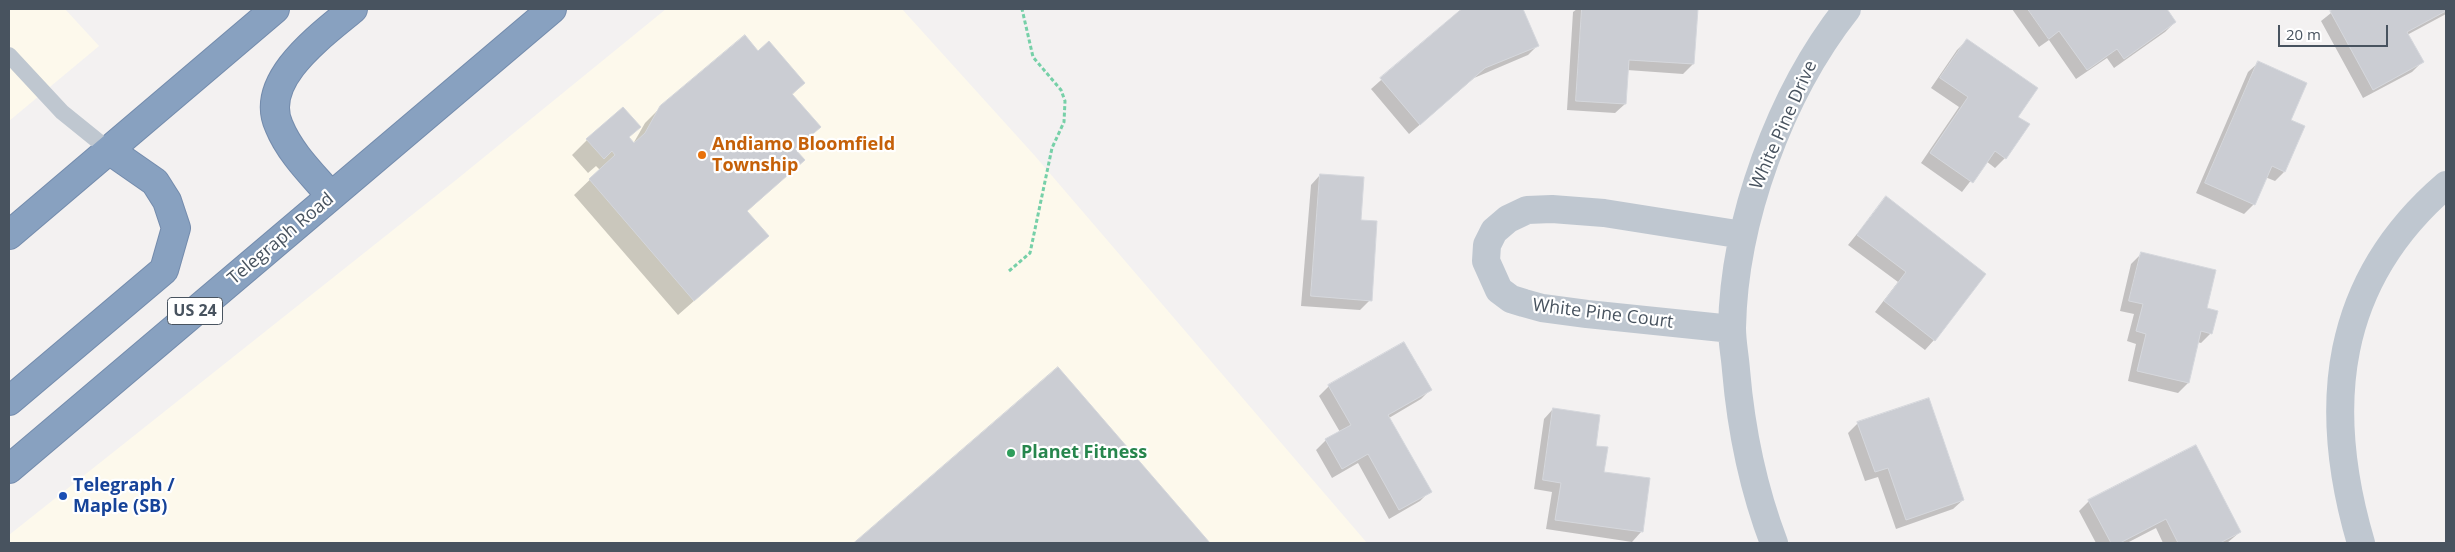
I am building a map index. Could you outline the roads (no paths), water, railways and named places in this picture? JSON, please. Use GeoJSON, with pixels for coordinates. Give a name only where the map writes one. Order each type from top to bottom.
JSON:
{"type":"FeatureCollection","features":[{"type":"Feature","properties":{"kind":"highway"},"geometry":{"type":"LineString","coordinates":[[9,234],[276,9]]}},
{"type":"Feature","properties":{"kind":"highway"},"geometry":{"type":"LineString","coordinates":[[331,196],[286,142],[278,124],[274,96],[305,49],[353,9]]}},
{"type":"Feature","properties":{"kind":"highway","name":"Telegraph Road"},"geometry":{"type":"LineString","coordinates":[[9,469],[552,9]]}},
{"type":"Feature","properties":{"kind":"highway"},"geometry":{"type":"LineString","coordinates":[[9,401],[164,270],[176,228],[167,201],[155,182],[109,150]]}},
{"type":"Feature","properties":{"kind":"street","name":"White Pine Drive"},"geometry":{"type":"LineString","coordinates":[[1774,543],[1749,462],[1738,393],[1732,329],[1743,235],[1758,178],[1798,86],[1826,35],[1846,9]]}},
{"type":"Feature","properties":{"kind":"street"},"geometry":{"type":"LineString","coordinates":[[2360,543],[2345,482],[2338,400],[2343,366],[2355,312],[2377,268],[2395,238],[2428,201],[2446,185]]}},
{"type":"Feature","properties":{"kind":"street","name":"White Pine Court"},"geometry":{"type":"LineString","coordinates":[[1732,329],[1542,308],[1511,299],[1499,290],[1486,261],[1487,245],[1494,231],[1508,219],[1527,210],[1552,209],[1604,213],[1743,235]]}},
{"type":"Feature","properties":{"kind":"lane"},"geometry":{"type":"LineString","coordinates":[[9,55],[62,112],[109,150]]}},
{"type":"Feature","properties":{"kind":"place","name":"Andiamo Bloomfield Township"},"geometry":{"type":"Point","coordinates":[702,155]}},
{"type":"Feature","properties":{"kind":"place","name":"Planet Fitness"},"geometry":{"type":"Point","coordinates":[1011,453]}},
{"type":"Feature","properties":{"kind":"place","name":"Telegraph / Maple (SB)"},"geometry":{"type":"Point","coordinates":[63,496]}}]}
